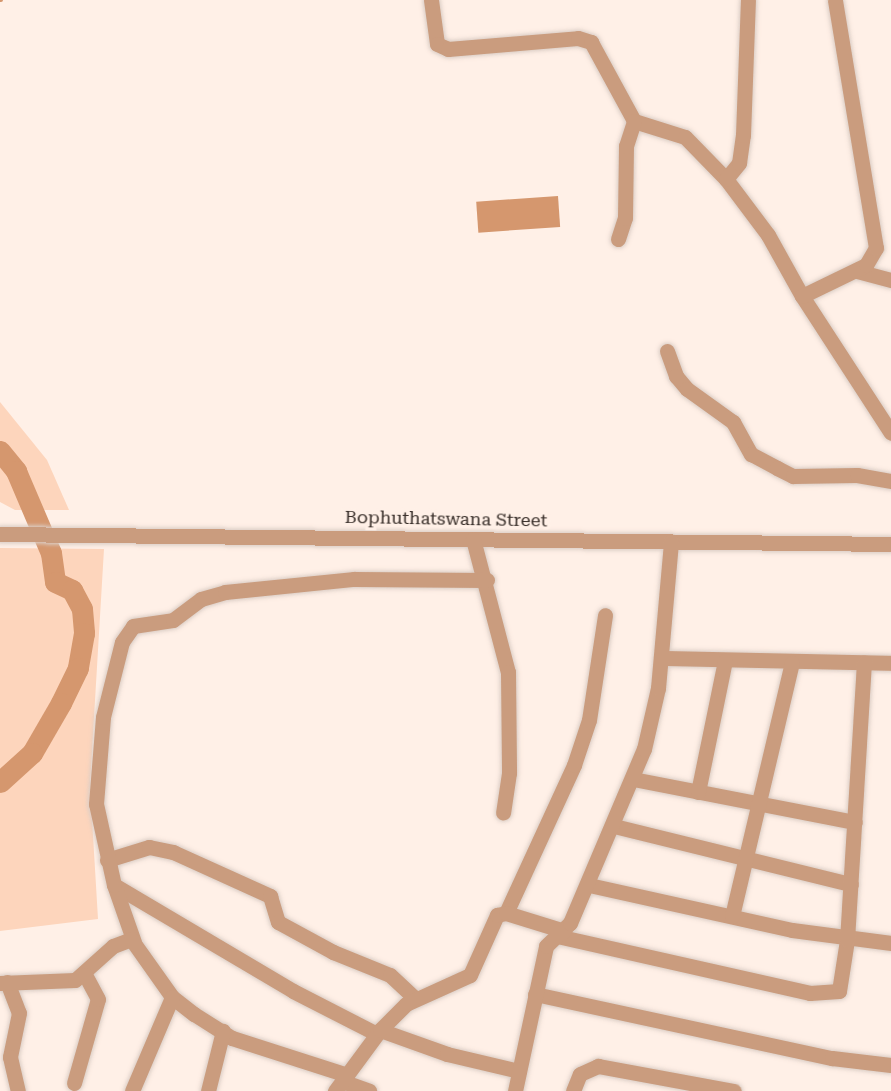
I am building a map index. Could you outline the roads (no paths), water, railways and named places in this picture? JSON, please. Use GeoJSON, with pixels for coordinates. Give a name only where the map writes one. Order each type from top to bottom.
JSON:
{"type":"FeatureCollection","features":[{"type":"Feature","properties":{"kind":"street"},"geometry":{"type":"LineString","coordinates":[[431,0],[434,37],[437,44],[448,49],[578,38],[591,42],[634,121],[685,137],[726,179],[768,235],[802,296],[891,433]]}},
{"type":"Feature","properties":{"kind":"street"},"geometry":{"type":"LineString","coordinates":[[726,179],[739,163],[743,135],[748,0]]}},
{"type":"Feature","properties":{"kind":"street"},"geometry":{"type":"LineString","coordinates":[[802,296],[857,271],[873,258],[876,248],[835,0]]}},
{"type":"Feature","properties":{"kind":"street"},"geometry":{"type":"LineString","coordinates":[[618,239],[625,218],[626,146],[634,121]]}},
{"type":"Feature","properties":{"kind":"street"},"geometry":{"type":"LineString","coordinates":[[857,271],[891,280]]}},
{"type":"Feature","properties":{"kind":"street"},"geometry":{"type":"LineString","coordinates":[[667,351],[676,376],[687,389],[733,422],[751,454],[793,476],[856,476],[891,481]]}},
{"type":"Feature","properties":{"kind":"street","name":"Bophuthatswana Street"},"geometry":{"type":"LineString","coordinates":[[0,534],[891,544]]}},
{"type":"Feature","properties":{"kind":"street"},"geometry":{"type":"LineString","coordinates":[[473,539],[487,580],[508,672],[509,773],[503,813]]}},
{"type":"Feature","properties":{"kind":"street"},"geometry":{"type":"LineString","coordinates":[[515,1091],[546,946],[560,934],[589,885],[633,779],[652,714],[661,658],[671,542]]}},
{"type":"Feature","properties":{"kind":"street"},"geometry":{"type":"LineString","coordinates":[[369,1091],[232,1038],[172,997],[134,942],[107,860],[96,804],[99,749],[117,660],[133,626],[173,620],[201,599],[225,592],[354,579],[487,580]]}},
{"type":"Feature","properties":{"kind":"street"},"geometry":{"type":"LineString","coordinates":[[341,1082],[378,1032],[415,998],[470,975],[491,921],[506,913],[585,732],[605,615]]}},
{"type":"Feature","properties":{"kind":"street"},"geometry":{"type":"LineString","coordinates":[[661,658],[792,663],[891,663]]}},
{"type":"Feature","properties":{"kind":"street"},"geometry":{"type":"LineString","coordinates":[[698,792],[725,661]]}},
{"type":"Feature","properties":{"kind":"street"},"geometry":{"type":"LineString","coordinates":[[732,916],[792,663]]}},
{"type":"Feature","properties":{"kind":"street"},"geometry":{"type":"LineString","coordinates":[[506,913],[560,934],[821,995],[835,994],[842,985],[848,940],[864,663]]}},
{"type":"Feature","properties":{"kind":"street"},"geometry":{"type":"LineString","coordinates":[[633,779],[855,822]]}},
{"type":"Feature","properties":{"kind":"street"},"geometry":{"type":"LineString","coordinates":[[614,826],[850,885]]}},
{"type":"Feature","properties":{"kind":"street"},"geometry":{"type":"LineString","coordinates":[[107,860],[149,847],[173,852],[270,896],[278,922],[395,978],[415,998]]}},
{"type":"Feature","properties":{"kind":"street"},"geometry":{"type":"LineString","coordinates":[[114,885],[285,987],[378,1032],[447,1054],[519,1071]]}},
{"type":"Feature","properties":{"kind":"street"},"geometry":{"type":"LineString","coordinates":[[589,885],[848,940],[891,943]]}},
{"type":"Feature","properties":{"kind":"street"},"geometry":{"type":"LineString","coordinates":[[18,1091],[10,1057],[19,1013],[4,982],[68,983],[85,975],[119,941],[134,942]]}},
{"type":"Feature","properties":{"kind":"street"},"geometry":{"type":"LineString","coordinates":[[74,1083],[98,999],[85,975]]}},
{"type":"Feature","properties":{"kind":"street"},"geometry":{"type":"LineString","coordinates":[[535,994],[831,1058],[891,1065]]}},
{"type":"Feature","properties":{"kind":"street"},"geometry":{"type":"LineString","coordinates":[[132,1091],[172,997]]}},
{"type":"Feature","properties":{"kind":"street"},"geometry":{"type":"LineString","coordinates":[[208,1091],[223,1031]]}},
{"type":"Feature","properties":{"kind":"street"},"geometry":{"type":"LineString","coordinates":[[573,1091],[580,1074],[598,1066],[734,1091]]}},
{"type":"Feature","properties":{"kind":"waterway"},"geometry":{"type":"LineString","coordinates":[[0,451],[16,471],[51,553],[55,582],[72,590],[82,609],[84,633],[78,668],[61,703],[32,753],[0,782]]}}]}
